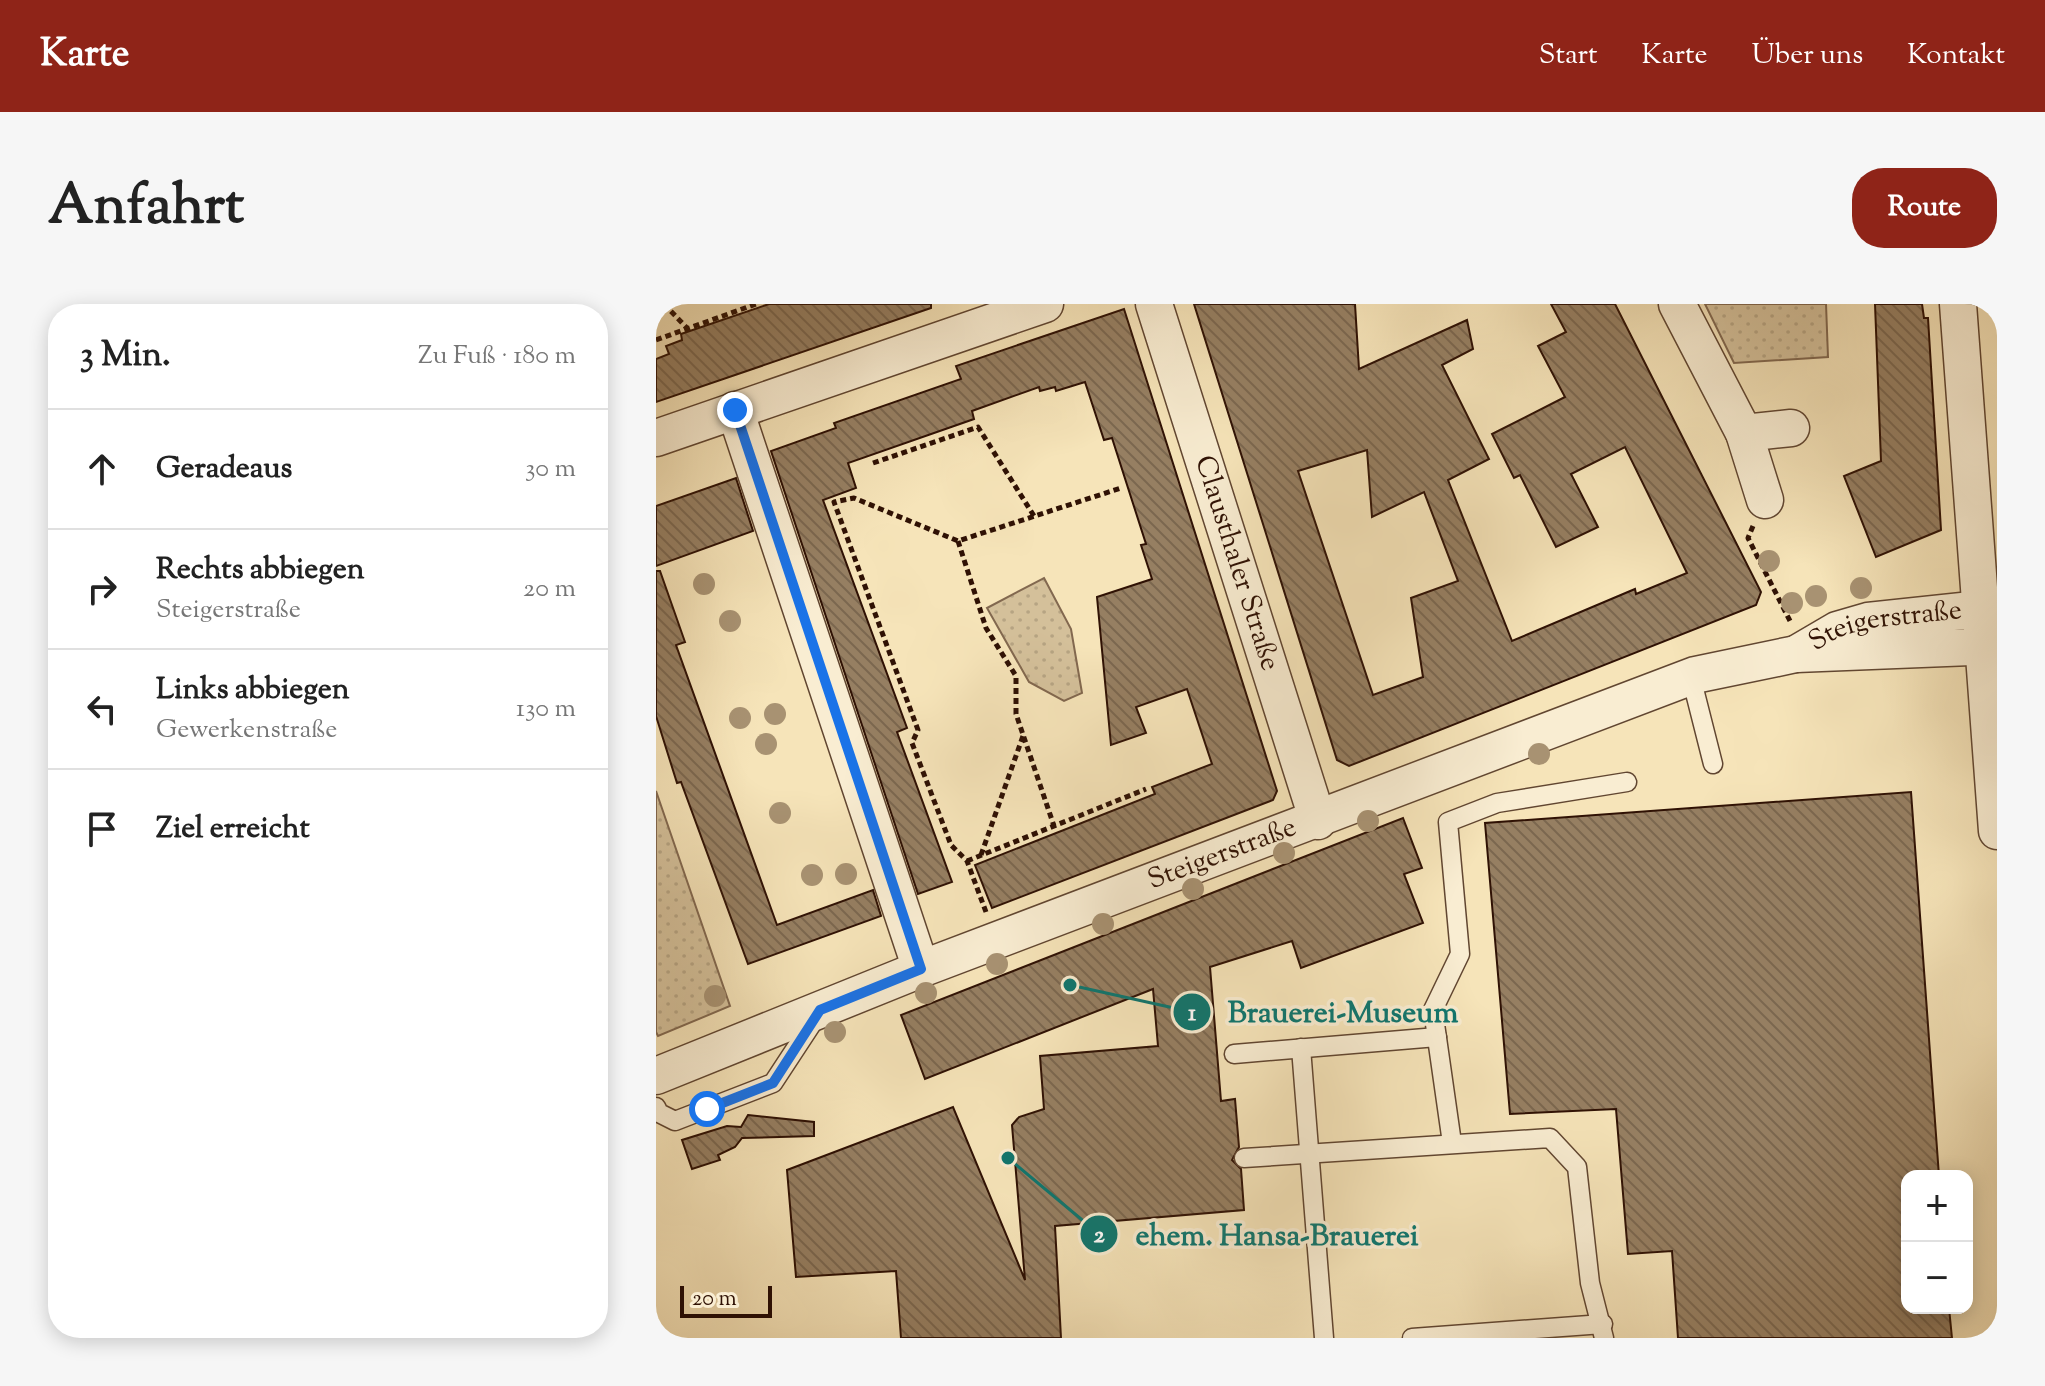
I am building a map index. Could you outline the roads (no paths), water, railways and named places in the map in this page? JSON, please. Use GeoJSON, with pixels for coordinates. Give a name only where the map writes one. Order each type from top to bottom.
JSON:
{"type":"FeatureCollection","features":[{"type":"Feature","properties":{"kind":"street"},"geometry":{"type":"LineString","coordinates":[[656,438],[1045,304]]}},
{"type":"Feature","properties":{"kind":"street","name":"Clausthaler Straße"},"geometry":{"type":"LineString","coordinates":[[1154,304],[1318,821]]}},
{"type":"Feature","properties":{"kind":"street"},"geometry":{"type":"LineString","coordinates":[[1677,304],[1744,433],[1765,500]]}},
{"type":"Feature","properties":{"kind":"street"},"geometry":{"type":"LineString","coordinates":[[1958,304],[1981,609],[1990,647],[1997,831]]}},
{"type":"Feature","properties":{"kind":"street"},"geometry":{"type":"LineString","coordinates":[[735,410],[921,969]]}},
{"type":"Feature","properties":{"kind":"street"},"geometry":{"type":"LineString","coordinates":[[1744,433],[1791,428]]}},
{"type":"Feature","properties":{"kind":"street","name":"Steigerstraße"},"geometry":{"type":"LineString","coordinates":[[1796,654],[1837,630],[1868,621],[1981,609]]}},
{"type":"Feature","properties":{"kind":"street","name":"Steigerstraße"},"geometry":{"type":"LineString","coordinates":[[656,1076],[921,969],[1691,677],[1796,654],[1990,647]]}},
{"type":"Feature","properties":{"kind":"lane"},"geometry":{"type":"LineString","coordinates":[[1691,677],[1713,764]]}},
{"type":"Feature","properties":{"kind":"lane"},"geometry":{"type":"LineString","coordinates":[[1452,1143],[1433,1010],[1460,954],[1448,822],[1497,803],[1627,782]]}},
{"type":"Feature","properties":{"kind":"lane"},"geometry":{"type":"LineString","coordinates":[[656,1107],[659,1113],[675,1121],[773,1083],[820,1010]]}},
{"type":"Feature","properties":{"kind":"lane"},"geometry":{"type":"LineString","coordinates":[[1234,1054],[1437,1037]]}},
{"type":"Feature","properties":{"kind":"lane"},"geometry":{"type":"LineString","coordinates":[[1301,1048],[1324,1338]]}},
{"type":"Feature","properties":{"kind":"lane"},"geometry":{"type":"LineString","coordinates":[[1244,1158],[1309,1151],[1550,1138],[1577,1167],[1590,1283],[1603,1331],[1412,1338]]}},
{"type":"Feature","properties":{"kind":"place","name":"Brauerei-Museum"},"geometry":{"type":"Point","coordinates":[1070,985]}},
{"type":"Feature","properties":{"kind":"place","name":"ehem. Hansa-Brauerei"},"geometry":{"type":"Point","coordinates":[1008,1158]}}]}
